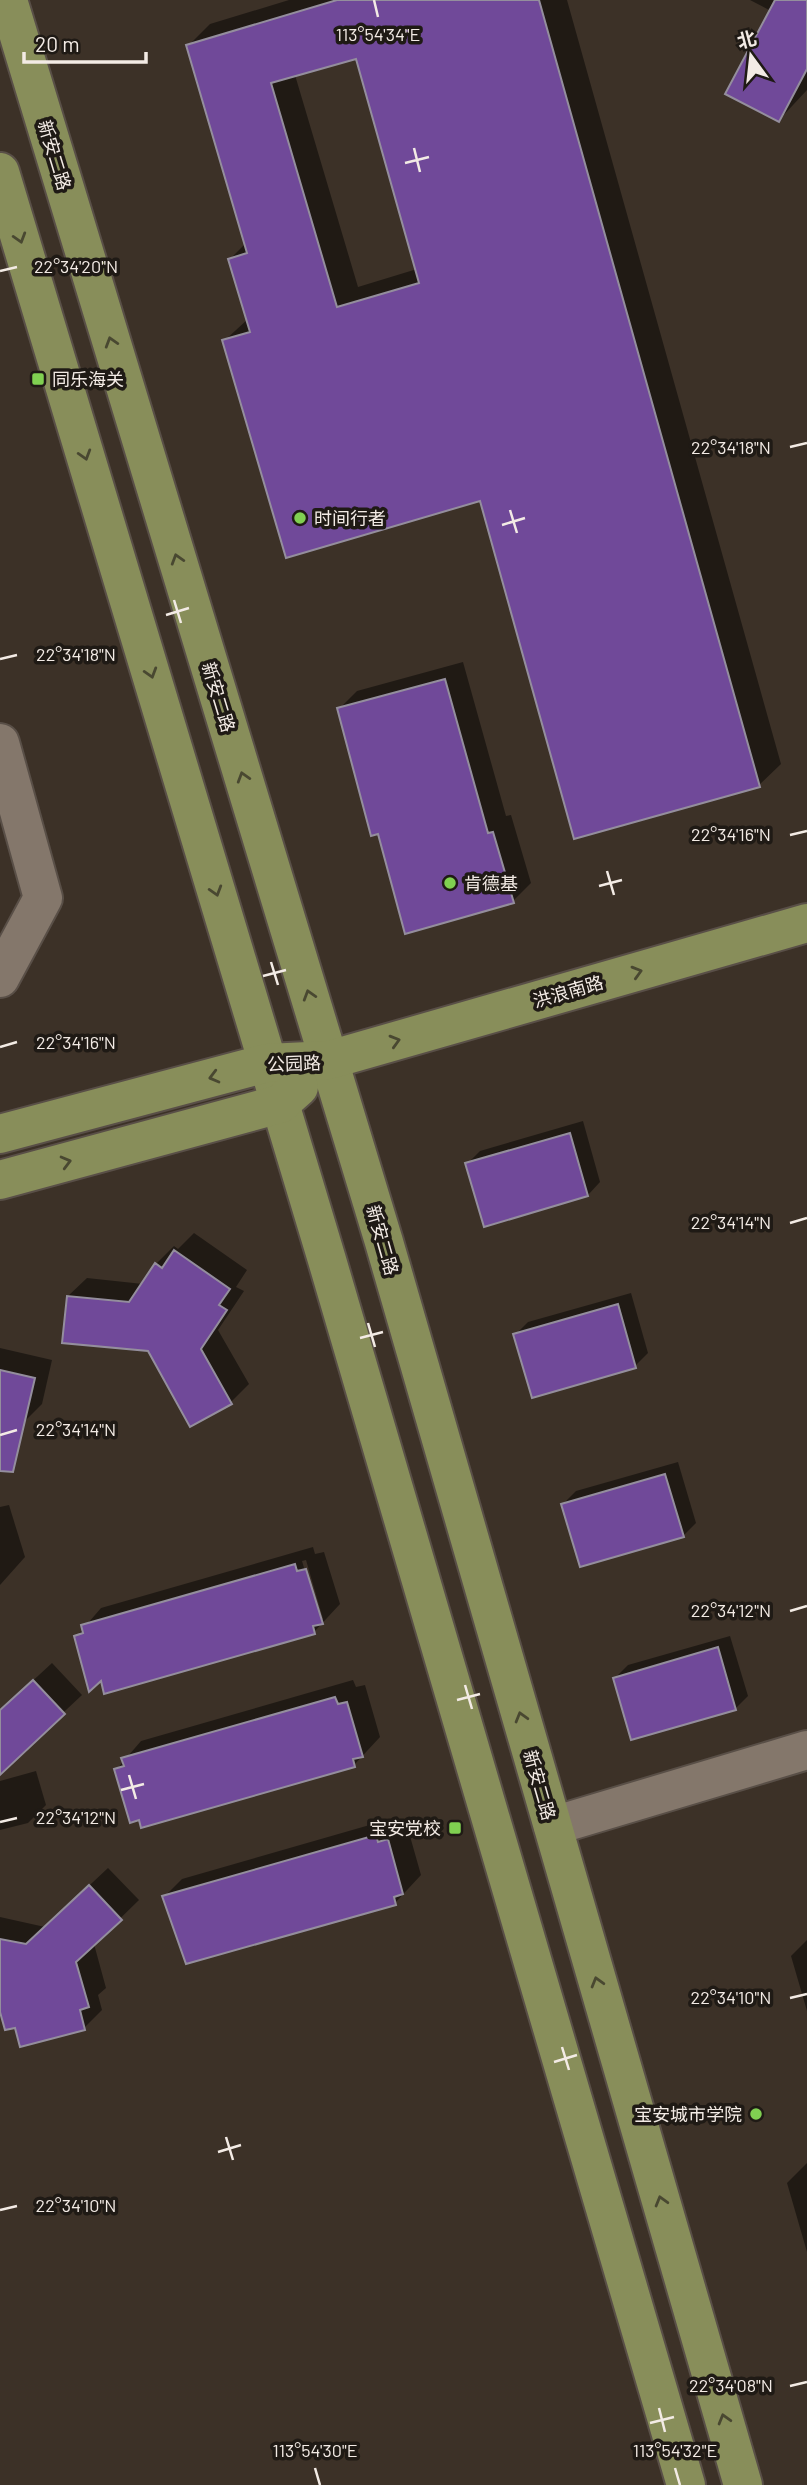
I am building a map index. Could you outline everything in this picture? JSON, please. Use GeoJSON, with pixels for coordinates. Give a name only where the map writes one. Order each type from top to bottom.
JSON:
{"type":"FeatureCollection","features":[{"type":"Feature","properties":{"kind":"main road","name":"新安二路"},"geometry":{"type":"LineString","coordinates":[[8,0],[329,1060],[743,2485]]}},
{"type":"Feature","properties":{"kind":"main road"},"geometry":{"type":"LineString","coordinates":[[0,172],[280,1104],[686,2485]]}},
{"type":"Feature","properties":{"kind":"main road","name":"洪浪南路"},"geometry":{"type":"LineString","coordinates":[[329,1060],[807,923]]}},
{"type":"Feature","properties":{"kind":"main road","name":"公园路"},"geometry":{"type":"LineString","coordinates":[[0,1134],[267,1063],[329,1060]]}},
{"type":"Feature","properties":{"kind":"main road","name":"公园路"},"geometry":{"type":"LineString","coordinates":[[0,1180],[280,1104],[329,1060]]}},
{"type":"Feature","properties":{"kind":"lane"},"geometry":{"type":"LineString","coordinates":[[0,743],[43,898],[0,978]]}},
{"type":"Feature","properties":{"kind":"lane"},"geometry":{"type":"LineString","coordinates":[[552,1826],[807,1750]]}},
{"type":"Feature","properties":{"kind":"building"},"geometry":{"type":"Polygon","coordinates":[[[337,0],[539,0],[760,787],[574,839],[480,501],[286,558],[222,340],[250,332],[228,259],[247,253],[186,45],[337,0]],[[356,59],[271,83],[337,307],[419,283],[356,59]]]}},
{"type":"Feature","properties":{"kind":"building"},"geometry":{"type":"Polygon","coordinates":[[[775,0],[807,0],[807,69],[779,122],[725,94],[775,0]]]}},
{"type":"Feature","properties":{"kind":"building"},"geometry":{"type":"Polygon","coordinates":[[[445,679],[488,833],[493,832],[514,903],[405,934],[378,834],[371,836],[337,708],[445,679]]]}},
{"type":"Feature","properties":{"kind":"building"},"geometry":{"type":"Polygon","coordinates":[[[570,1133],[588,1196],[484,1227],[465,1163],[570,1133]]]}},
{"type":"Feature","properties":{"kind":"building"},"geometry":{"type":"Polygon","coordinates":[[[174,1250],[230,1289],[219,1305],[227,1310],[201,1349],[232,1404],[190,1427],[148,1351],[62,1343],[67,1296],[129,1302],[155,1263],[162,1268],[174,1250]]]}},
{"type":"Feature","properties":{"kind":"building"},"geometry":{"type":"Polygon","coordinates":[[[618,1304],[636,1368],[532,1398],[513,1334],[618,1304]]]}},
{"type":"Feature","properties":{"kind":"building"},"geometry":{"type":"Polygon","coordinates":[[[0,1370],[35,1378],[13,1472],[0,1471],[0,1370]]]}},
{"type":"Feature","properties":{"kind":"building"},"geometry":{"type":"Polygon","coordinates":[[[665,1474],[684,1537],[580,1567],[561,1504],[665,1474]]]}},
{"type":"Feature","properties":{"kind":"building"},"geometry":{"type":"Polygon","coordinates":[[[295,1564],[297,1571],[306,1569],[323,1624],[313,1626],[315,1634],[104,1694],[101,1681],[89,1692],[74,1636],[83,1633],[81,1625],[295,1564]]]}},
{"type":"Feature","properties":{"kind":"building"},"geometry":{"type":"Polygon","coordinates":[[[718,1647],[736,1710],[631,1740],[613,1678],[718,1647]]]}},
{"type":"Feature","properties":{"kind":"building"},"geometry":{"type":"Polygon","coordinates":[[[33,1680],[65,1714],[0,1775],[0,1710],[33,1680]]]}},
{"type":"Feature","properties":{"kind":"building"},"geometry":{"type":"Polygon","coordinates":[[[335,1697],[338,1704],[347,1702],[363,1757],[353,1759],[355,1767],[141,1828],[139,1820],[130,1823],[114,1769],[124,1766],[121,1758],[335,1697]]]}},
{"type":"Feature","properties":{"kind":"building"},"geometry":{"type":"Polygon","coordinates":[[[376,1835],[378,1842],[388,1839],[403,1894],[394,1897],[396,1905],[186,1964],[162,1896],[376,1835]]]}},
{"type":"Feature","properties":{"kind":"building"},"geometry":{"type":"Polygon","coordinates":[[[89,1885],[122,1920],[76,1962],[89,2007],[80,2010],[85,2030],[20,2047],[15,2028],[5,2030],[0,2012],[0,1939],[26,1944],[89,1885]]]}},
{"type":"Feature","properties":{"kind":"place","name":"同乐海关"},"geometry":{"type":"Point","coordinates":[38,379]}},
{"type":"Feature","properties":{"kind":"place","name":"时间行者"},"geometry":{"type":"Point","coordinates":[300,518]}},
{"type":"Feature","properties":{"kind":"place","name":"肯德基"},"geometry":{"type":"Point","coordinates":[450,883]}},
{"type":"Feature","properties":{"kind":"place","name":"宝安党校"},"geometry":{"type":"Point","coordinates":[455,1828]}},
{"type":"Feature","properties":{"kind":"place","name":"宝安城市学院"},"geometry":{"type":"Point","coordinates":[756,2114]}}]}
